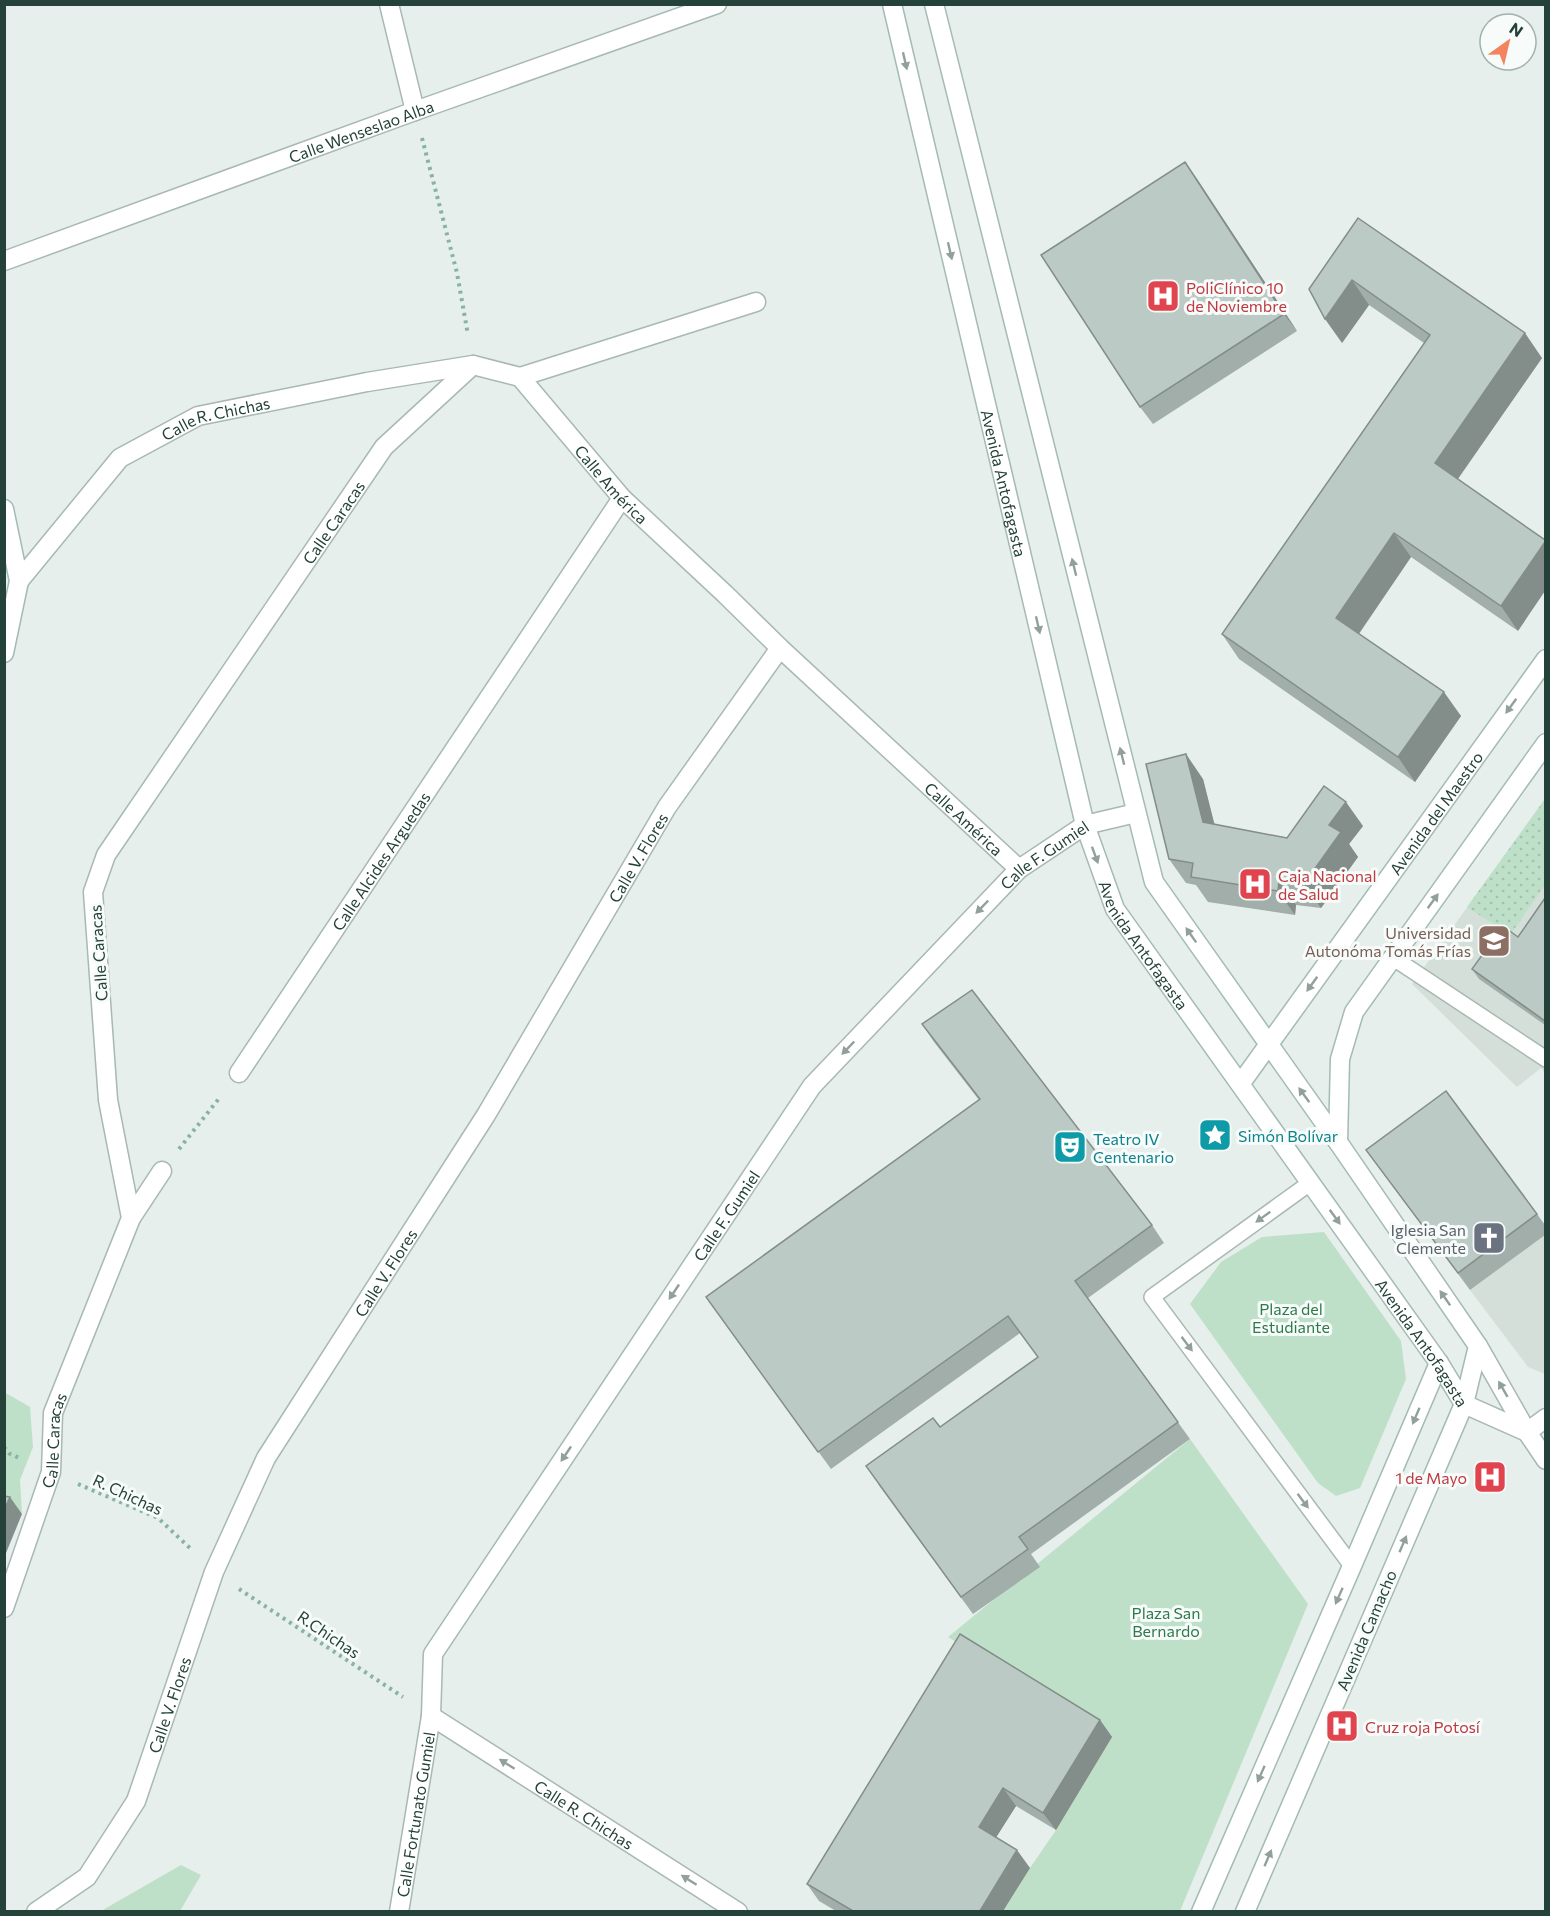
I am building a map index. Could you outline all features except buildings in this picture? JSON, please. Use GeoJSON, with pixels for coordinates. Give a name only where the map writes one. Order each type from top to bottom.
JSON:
{"type":"FeatureCollection","features":[{"type":"Feature","properties":{"kind":"street"},"geometry":{"type":"LineString","coordinates":[[388,4],[415,111]]}},
{"type":"Feature","properties":{"kind":"street","name":"Calle Wenseslao Alba"},"geometry":{"type":"LineString","coordinates":[[4,261],[717,4]]}},
{"type":"Feature","properties":{"kind":"street","name":"Avenida Antofagasta"},"geometry":{"type":"LineString","coordinates":[[892,4],[1085,825],[1115,909],[1439,1363],[1464,1404],[1527,1432]]}},
{"type":"Feature","properties":{"kind":"street"},"geometry":{"type":"LineString","coordinates":[[934,4],[1154,882],[1338,1142],[1478,1346],[1545,1460]]}},
{"type":"Feature","properties":{"kind":"street"},"geometry":{"type":"LineString","coordinates":[[473,365],[520,377],[756,302]]}},
{"type":"Feature","properties":{"kind":"street","name":"Calle R. Chichas"},"geometry":{"type":"LineString","coordinates":[[19,582],[120,458],[198,416],[367,382],[473,365]]}},
{"type":"Feature","properties":{"kind":"street","name":"Calle Caracas"},"geometry":{"type":"LineString","coordinates":[[4,1608],[51,1472],[53,1413],[131,1218],[108,1100],[93,892],[106,855],[384,447],[473,365]]}},
{"type":"Feature","properties":{"kind":"street","name":"Calle América"},"geometry":{"type":"LineString","coordinates":[[520,377],[621,498],[1019,869]]}},
{"type":"Feature","properties":{"kind":"street","name":"Calle Alcides Arguedas"},"geometry":{"type":"LineString","coordinates":[[239,1073],[621,498]]}},
{"type":"Feature","properties":{"kind":"street"},"geometry":{"type":"LineString","coordinates":[[4,509],[19,582],[4,653]]}},
{"type":"Feature","properties":{"kind":"street","name":"Calle V. Flores"},"geometry":{"type":"LineString","coordinates":[[36,1911],[87,1876],[136,1801],[214,1572],[266,1458],[486,1115],[667,807],[780,648]]}},
{"type":"Feature","properties":{"kind":"street","name":"Avenida del Maestro"},"geometry":{"type":"LineString","coordinates":[[1241,1083],[1545,659]]}},
{"type":"Feature","properties":{"kind":"street"},"geometry":{"type":"LineString","coordinates":[[1338,1142],[1340,1059],[1354,1012],[1545,743]]}},
{"type":"Feature","properties":{"kind":"street","name":"Calle F. Gumiel"},"geometry":{"type":"LineString","coordinates":[[431,1716],[433,1654],[812,1086],[1019,869],[1085,825],[1136,813]]}},
{"type":"Feature","properties":{"kind":"street"},"geometry":{"type":"LineString","coordinates":[[131,1218],[162,1171]]}},
{"type":"Feature","properties":{"kind":"street","name":"Avenida Camacho"},"geometry":{"type":"LineString","coordinates":[[1245,1911],[1464,1404],[1478,1346]]}},
{"type":"Feature","properties":{"kind":"street"},"geometry":{"type":"LineString","coordinates":[[1201,1911],[1439,1363]]}},
{"type":"Feature","properties":{"kind":"street"},"geometry":{"type":"LineString","coordinates":[[1527,1432],[1545,1418]]}},
{"type":"Feature","properties":{"kind":"street","name":"Calle R. Chichas"},"geometry":{"type":"LineString","coordinates":[[431,1716],[738,1911]]}},
{"type":"Feature","properties":{"kind":"street","name":"Calle Fortunato Gumiel"},"geometry":{"type":"LineString","coordinates":[[399,1911],[431,1716]]}},
{"type":"Feature","properties":{"kind":"lane"},"geometry":{"type":"LineString","coordinates":[[1392,957],[1545,1059]]}},
{"type":"Feature","properties":{"kind":"lane"},"geometry":{"type":"LineString","coordinates":[[1310,1183],[1152,1297],[1352,1566]]}},
{"type":"Feature","properties":{"kind":"path"},"geometry":{"type":"LineString","coordinates":[[415,111],[457,273],[473,365]]}},
{"type":"Feature","properties":{"kind":"path"},"geometry":{"type":"LineString","coordinates":[[162,1171],[239,1073]]}},
{"type":"Feature","properties":{"kind":"path","name":"R. Chichas"},"geometry":{"type":"LineString","coordinates":[[51,1472],[158,1518],[214,1572]]}},
{"type":"Feature","properties":{"kind":"path","name":"R.Chichas"},"geometry":{"type":"LineString","coordinates":[[214,1572],[431,1716]]}},
{"type":"Feature","properties":{"kind":"shaded area","name":"Universidad Autonóma Tomás Frías"},"geometry":{"type":"Polygon","coordinates":[[[1545,799],[1545,1073],[1541,1068],[1517,1087],[1412,984],[1545,799]]]}},
{"type":"Feature","properties":{"kind":"shaded area"},"geometry":{"type":"Polygon","coordinates":[[[1545,1235],[1545,1374],[1528,1367],[1470,1290],[1545,1235]]]}},
{"type":"Feature","properties":{"kind":"green space"},"geometry":{"type":"Polygon","coordinates":[[[1545,799],[1545,885],[1510,935],[1467,907],[1545,799]]]}},
{"type":"Feature","properties":{"kind":"green space","name":"Plaza del Estudiante"},"geometry":{"type":"Polygon","coordinates":[[[1324,1232],[1401,1341],[1406,1379],[1360,1488],[1336,1496],[1318,1483],[1190,1304],[1221,1262],[1262,1237],[1324,1232]]]}},
{"type":"Feature","properties":{"kind":"green space"},"geometry":{"type":"Polygon","coordinates":[[[4,1392],[30,1407],[33,1447],[20,1480],[22,1514],[5,1511],[4,1392]]]}},
{"type":"Feature","properties":{"kind":"green space","name":"Plaza San Bernardo"},"geometry":{"type":"Polygon","coordinates":[[[1190,1439],[1308,1604],[1180,1911],[1003,1911],[1056,1830],[1112,1737],[948,1637],[1190,1439]]]}},
{"type":"Feature","properties":{"kind":"green space"},"geometry":{"type":"Polygon","coordinates":[[[181,1865],[201,1875],[180,1911],[101,1911],[181,1865]]]}},
{"type":"Feature","properties":{"kind":"place","name":"PoliClínico 10 de Noviembre"},"geometry":{"type":"Point","coordinates":[1163,296]}},
{"type":"Feature","properties":{"kind":"place","name":"Caja Nacional de Salud"},"geometry":{"type":"Point","coordinates":[1255,884]}},
{"type":"Feature","properties":{"kind":"place","name":"Universidad Autonóma Tomás Frías"},"geometry":{"type":"Point","coordinates":[1494,941]}},
{"type":"Feature","properties":{"kind":"place","name":"Simón Bolívar"},"geometry":{"type":"Point","coordinates":[1215,1135]}},
{"type":"Feature","properties":{"kind":"place","name":"Teatro IV Centenario"},"geometry":{"type":"Point","coordinates":[1070,1147]}},
{"type":"Feature","properties":{"kind":"place","name":"Iglesia San Clemente"},"geometry":{"type":"Point","coordinates":[1489,1238]}},
{"type":"Feature","properties":{"kind":"place","name":"1 de Mayo"},"geometry":{"type":"Point","coordinates":[1490,1477]}},
{"type":"Feature","properties":{"kind":"place","name":"Cruz roja Potosí"},"geometry":{"type":"Point","coordinates":[1342,1726]}}]}
